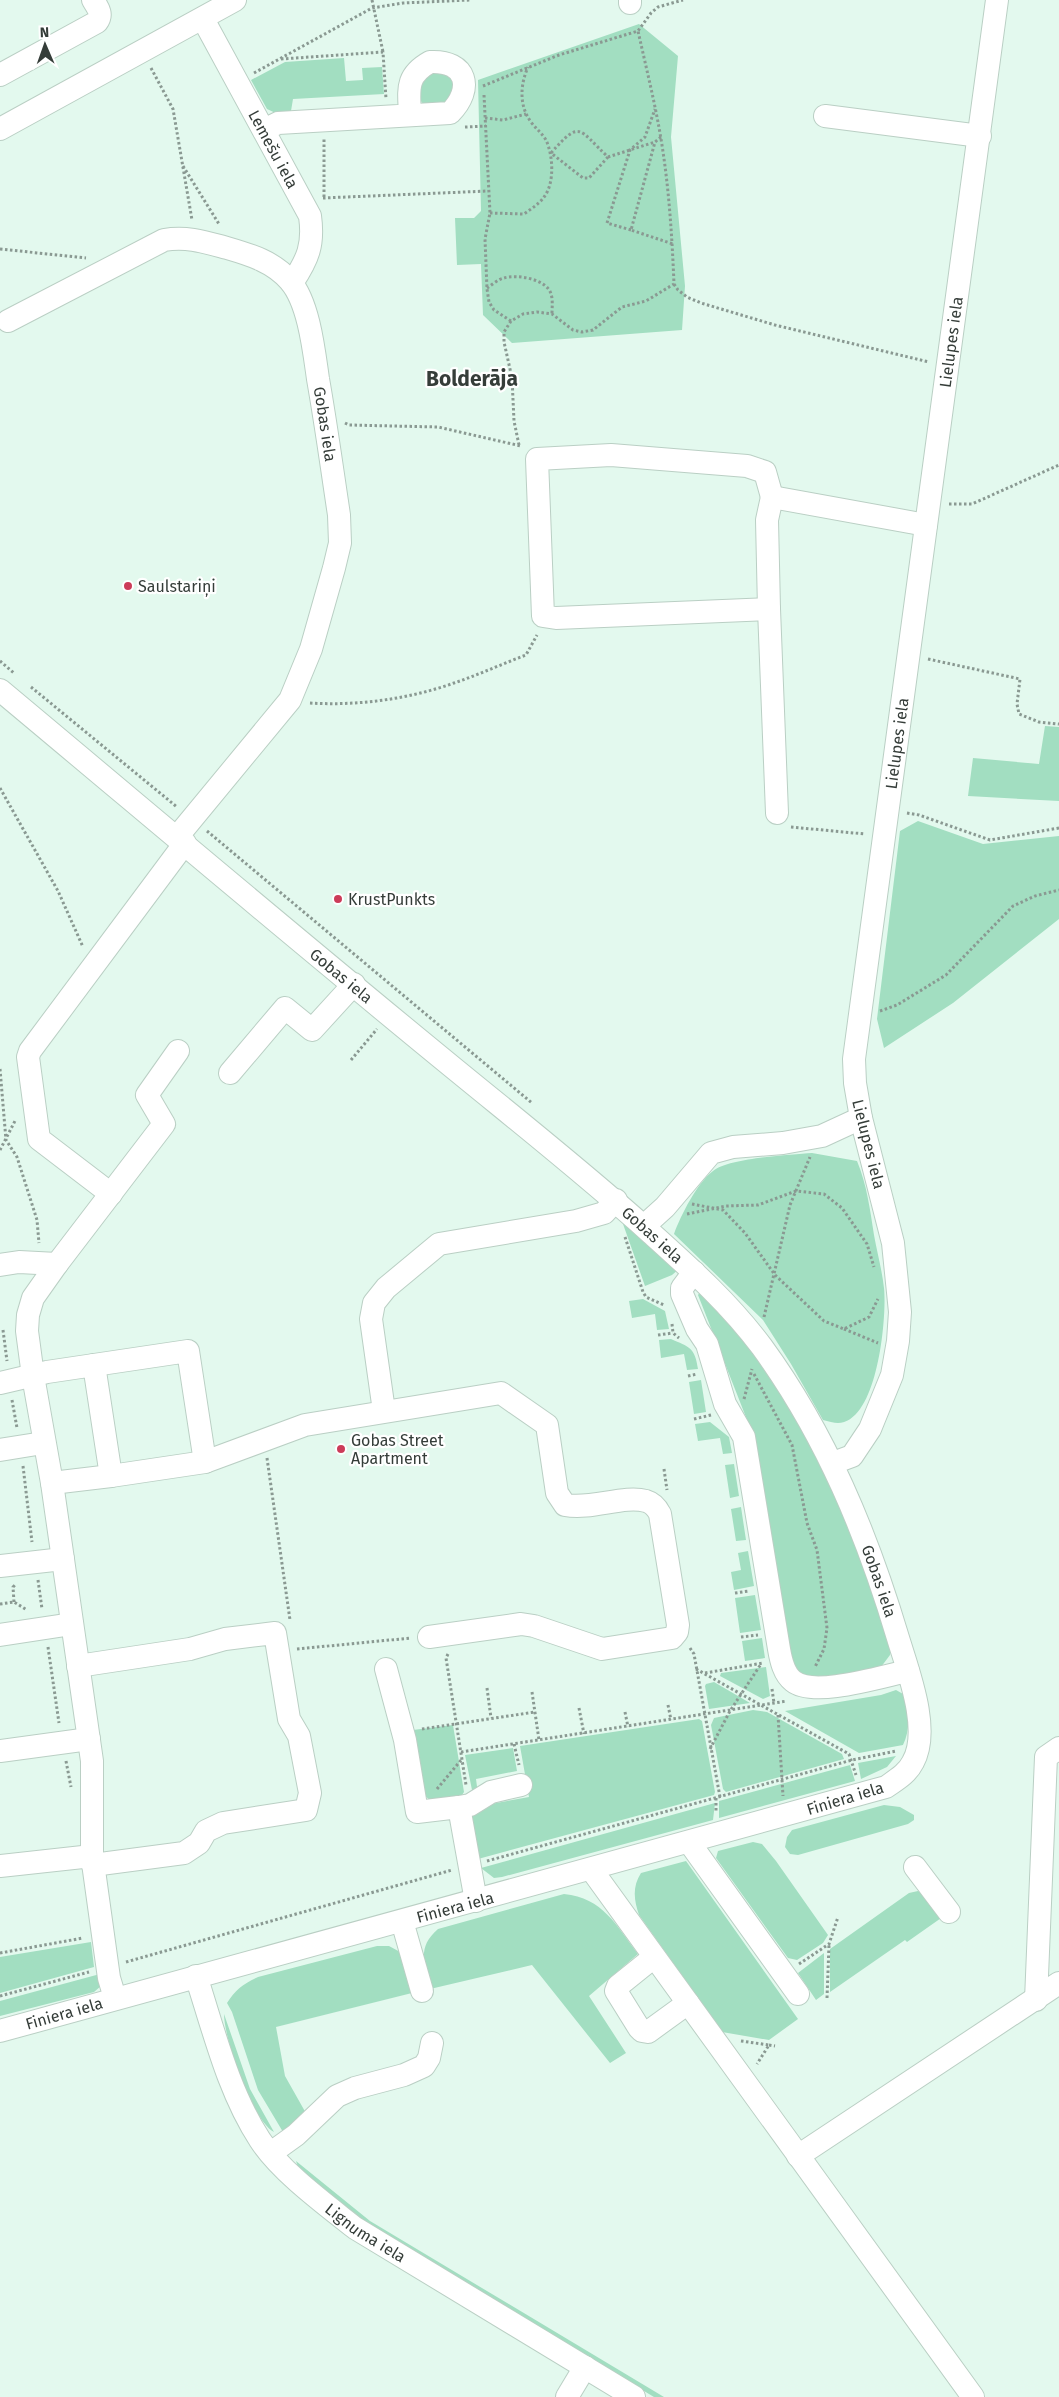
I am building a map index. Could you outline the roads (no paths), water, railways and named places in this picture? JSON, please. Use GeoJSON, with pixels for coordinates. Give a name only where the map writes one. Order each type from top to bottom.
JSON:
{"type":"FeatureCollection","features":[{"type":"Feature","properties":{"kind":"street"},"geometry":{"type":"LineString","coordinates":[[0,75],[97,22],[100,17],[100,11],[93,0]]}},
{"type":"Feature","properties":{"kind":"street"},"geometry":{"type":"LineString","coordinates":[[0,129],[235,0]]}},
{"type":"Feature","properties":{"kind":"street","name":"Lielupes iela"},"geometry":{"type":"LineString","coordinates":[[833,1464],[852,1456],[870,1429],[892,1375],[897,1351],[900,1312],[893,1243],[861,1118],[854,1083],[854,1059],[997,0]]}},
{"type":"Feature","properties":{"kind":"street","name":"Lemešu iela"},"geometry":{"type":"LineString","coordinates":[[203,18],[310,216],[312,236],[306,263],[292,283]]}},
{"type":"Feature","properties":{"kind":"street"},"geometry":{"type":"LineString","coordinates":[[264,130],[278,123],[410,116]]}},
{"type":"Feature","properties":{"kind":"street"},"geometry":{"type":"LineString","coordinates":[[826,116],[980,136]]}},
{"type":"Feature","properties":{"kind":"street","name":"Gobas iela"},"geometry":{"type":"LineString","coordinates":[[8,321],[164,240],[178,238],[195,238],[235,250],[260,259],[280,270],[292,283],[303,308],[312,342],[323,409],[339,515],[340,543],[311,648],[290,700],[191,819],[181,840]]}},
{"type":"Feature","properties":{"kind":"street"},"geometry":{"type":"LineString","coordinates":[[768,609],[556,618],[543,616],[537,459],[611,455],[747,466],[765,472],[772,497],[767,520],[768,609],[783,820]]}},
{"type":"Feature","properties":{"kind":"street"},"geometry":{"type":"LineString","coordinates":[[772,497],[927,514]]}},
{"type":"Feature","properties":{"kind":"street","name":"Gobas iela"},"geometry":{"type":"LineString","coordinates":[[0,690],[354,984],[612,1205],[644,1226],[715,1291],[758,1342],[783,1378],[833,1464],[869,1547],[908,1671],[919,1724],[919,1746],[915,1759],[906,1773]]}},
{"type":"Feature","properties":{"kind":"street"},"geometry":{"type":"LineString","coordinates":[[111,1194],[39,1139],[28,1059],[30,1051],[92,968],[181,840]]}},
{"type":"Feature","properties":{"kind":"street"},"geometry":{"type":"LineString","coordinates":[[230,1073],[284,1008],[312,1030],[354,984]]}},
{"type":"Feature","properties":{"kind":"street"},"geometry":{"type":"LineString","coordinates":[[115,1998],[103,1935],[93,1860],[92,1761],[52,1484],[43,1443],[33,1376],[27,1331],[28,1315],[32,1298],[49,1264],[111,1194],[164,1124],[147,1095],[178,1051]]}},
{"type":"Feature","properties":{"kind":"street"},"geometry":{"type":"LineString","coordinates":[[644,1226],[666,1205],[711,1153],[733,1147],[815,1138],[841,1129],[861,1118]]}},
{"type":"Feature","properties":{"kind":"street"},"geometry":{"type":"LineString","coordinates":[[384,1412],[371,1319],[374,1303],[386,1288],[439,1244],[576,1221],[604,1213],[612,1205]]}},
{"type":"Feature","properties":{"kind":"street"},"geometry":{"type":"LineString","coordinates":[[0,1265],[19,1262],[49,1264]]}},
{"type":"Feature","properties":{"kind":"street"},"geometry":{"type":"LineString","coordinates":[[694,1272],[682,1288],[683,1299],[697,1329],[707,1344],[725,1404],[717,1416],[744,1437],[771,1662],[785,1671],[798,1694],[819,1688],[908,1671]]}},
{"type":"Feature","properties":{"kind":"street"},"geometry":{"type":"LineString","coordinates":[[5,1387],[33,1376],[188,1351],[205,1462]]}},
{"type":"Feature","properties":{"kind":"street"},"geometry":{"type":"LineString","coordinates":[[94,1365],[111,1476]]}},
{"type":"Feature","properties":{"kind":"street"},"geometry":{"type":"LineString","coordinates":[[52,1484],[205,1462],[305,1425],[501,1393],[547,1425],[557,1493],[565,1505],[580,1508],[634,1500],[647,1501],[655,1505],[660,1514],[678,1625],[677,1632],[672,1638],[602,1649],[534,1626],[520,1624],[429,1637]]}},
{"type":"Feature","properties":{"kind":"street"},"geometry":{"type":"LineString","coordinates":[[10,1448],[43,1443]]}},
{"type":"Feature","properties":{"kind":"street"},"geometry":{"type":"LineString","coordinates":[[0,1566],[62,1559]]}},
{"type":"Feature","properties":{"kind":"street"},"geometry":{"type":"LineString","coordinates":[[0,1635],[44,1623],[72,1624]]}},
{"type":"Feature","properties":{"kind":"street"},"geometry":{"type":"LineString","coordinates":[[0,1866],[184,1852],[199,1843],[206,1831],[223,1823],[306,1810],[310,1793],[299,1736],[289,1719],[283,1627],[225,1639],[190,1649],[78,1666]]}},
{"type":"Feature","properties":{"kind":"street"},"geometry":{"type":"LineString","coordinates":[[386,1669],[402,1732],[417,1812],[470,1806],[492,1792],[521,1785]]}},
{"type":"Feature","properties":{"kind":"street"},"geometry":{"type":"LineString","coordinates":[[0,1752],[89,1740]]}},
{"type":"Feature","properties":{"kind":"street"},"geometry":{"type":"LineString","coordinates":[[1036,2000],[1046,1757],[1059,1748]]}},
{"type":"Feature","properties":{"kind":"street","name":"Finiera iela"},"geometry":{"type":"LineString","coordinates":[[0,2031],[862,1795],[886,1787],[906,1773]]}},
{"type":"Feature","properties":{"kind":"street"},"geometry":{"type":"LineString","coordinates":[[459,1807],[476,1901]]}},
{"type":"Feature","properties":{"kind":"street"},"geometry":{"type":"LineString","coordinates":[[689,1842],[798,1994]]}},
{"type":"Feature","properties":{"kind":"street"},"geometry":{"type":"LineString","coordinates":[[915,1866],[949,1912]]}},
{"type":"Feature","properties":{"kind":"street"},"geometry":{"type":"LineString","coordinates":[[591,1869],[973,2397]]}},
{"type":"Feature","properties":{"kind":"street"},"geometry":{"type":"LineString","coordinates":[[402,1921],[422,1991]]}},
{"type":"Feature","properties":{"kind":"street"},"geometry":{"type":"LineString","coordinates":[[654,1957],[618,1986],[616,1991],[639,2028],[642,2031],[648,2032],[688,2003]]}},
{"type":"Feature","properties":{"kind":"street","name":"Lignuma iela"},"geometry":{"type":"LineString","coordinates":[[196,1976],[232,2084],[260,2140],[271,2153],[320,2200],[355,2228],[634,2397]]}},
{"type":"Feature","properties":{"kind":"street"},"geometry":{"type":"LineString","coordinates":[[798,2156],[1059,1983]]}},
{"type":"Feature","properties":{"kind":"street"},"geometry":{"type":"LineString","coordinates":[[271,2153],[296,2135],[337,2096],[356,2088],[404,2075],[424,2066],[429,2058],[432,2043]]}},
{"type":"Feature","properties":{"kind":"street"},"geometry":{"type":"LineString","coordinates":[[567,2397],[585,2367]]}},
{"type":"Feature","properties":{"kind":"place","name":"Saulstariņi"},"geometry":{"type":"Point","coordinates":[128,586]}},
{"type":"Feature","properties":{"kind":"place","name":"KrustPunkts"},"geometry":{"type":"Point","coordinates":[338,899]}},
{"type":"Feature","properties":{"kind":"place","name":"Gobas Street Apartment"},"geometry":{"type":"Point","coordinates":[341,1449]}},
{"type":"Feature","properties":{"kind":"district","name":"Bolderāja"},"geometry":{"type":"Point","coordinates":[472,379]}}]}
